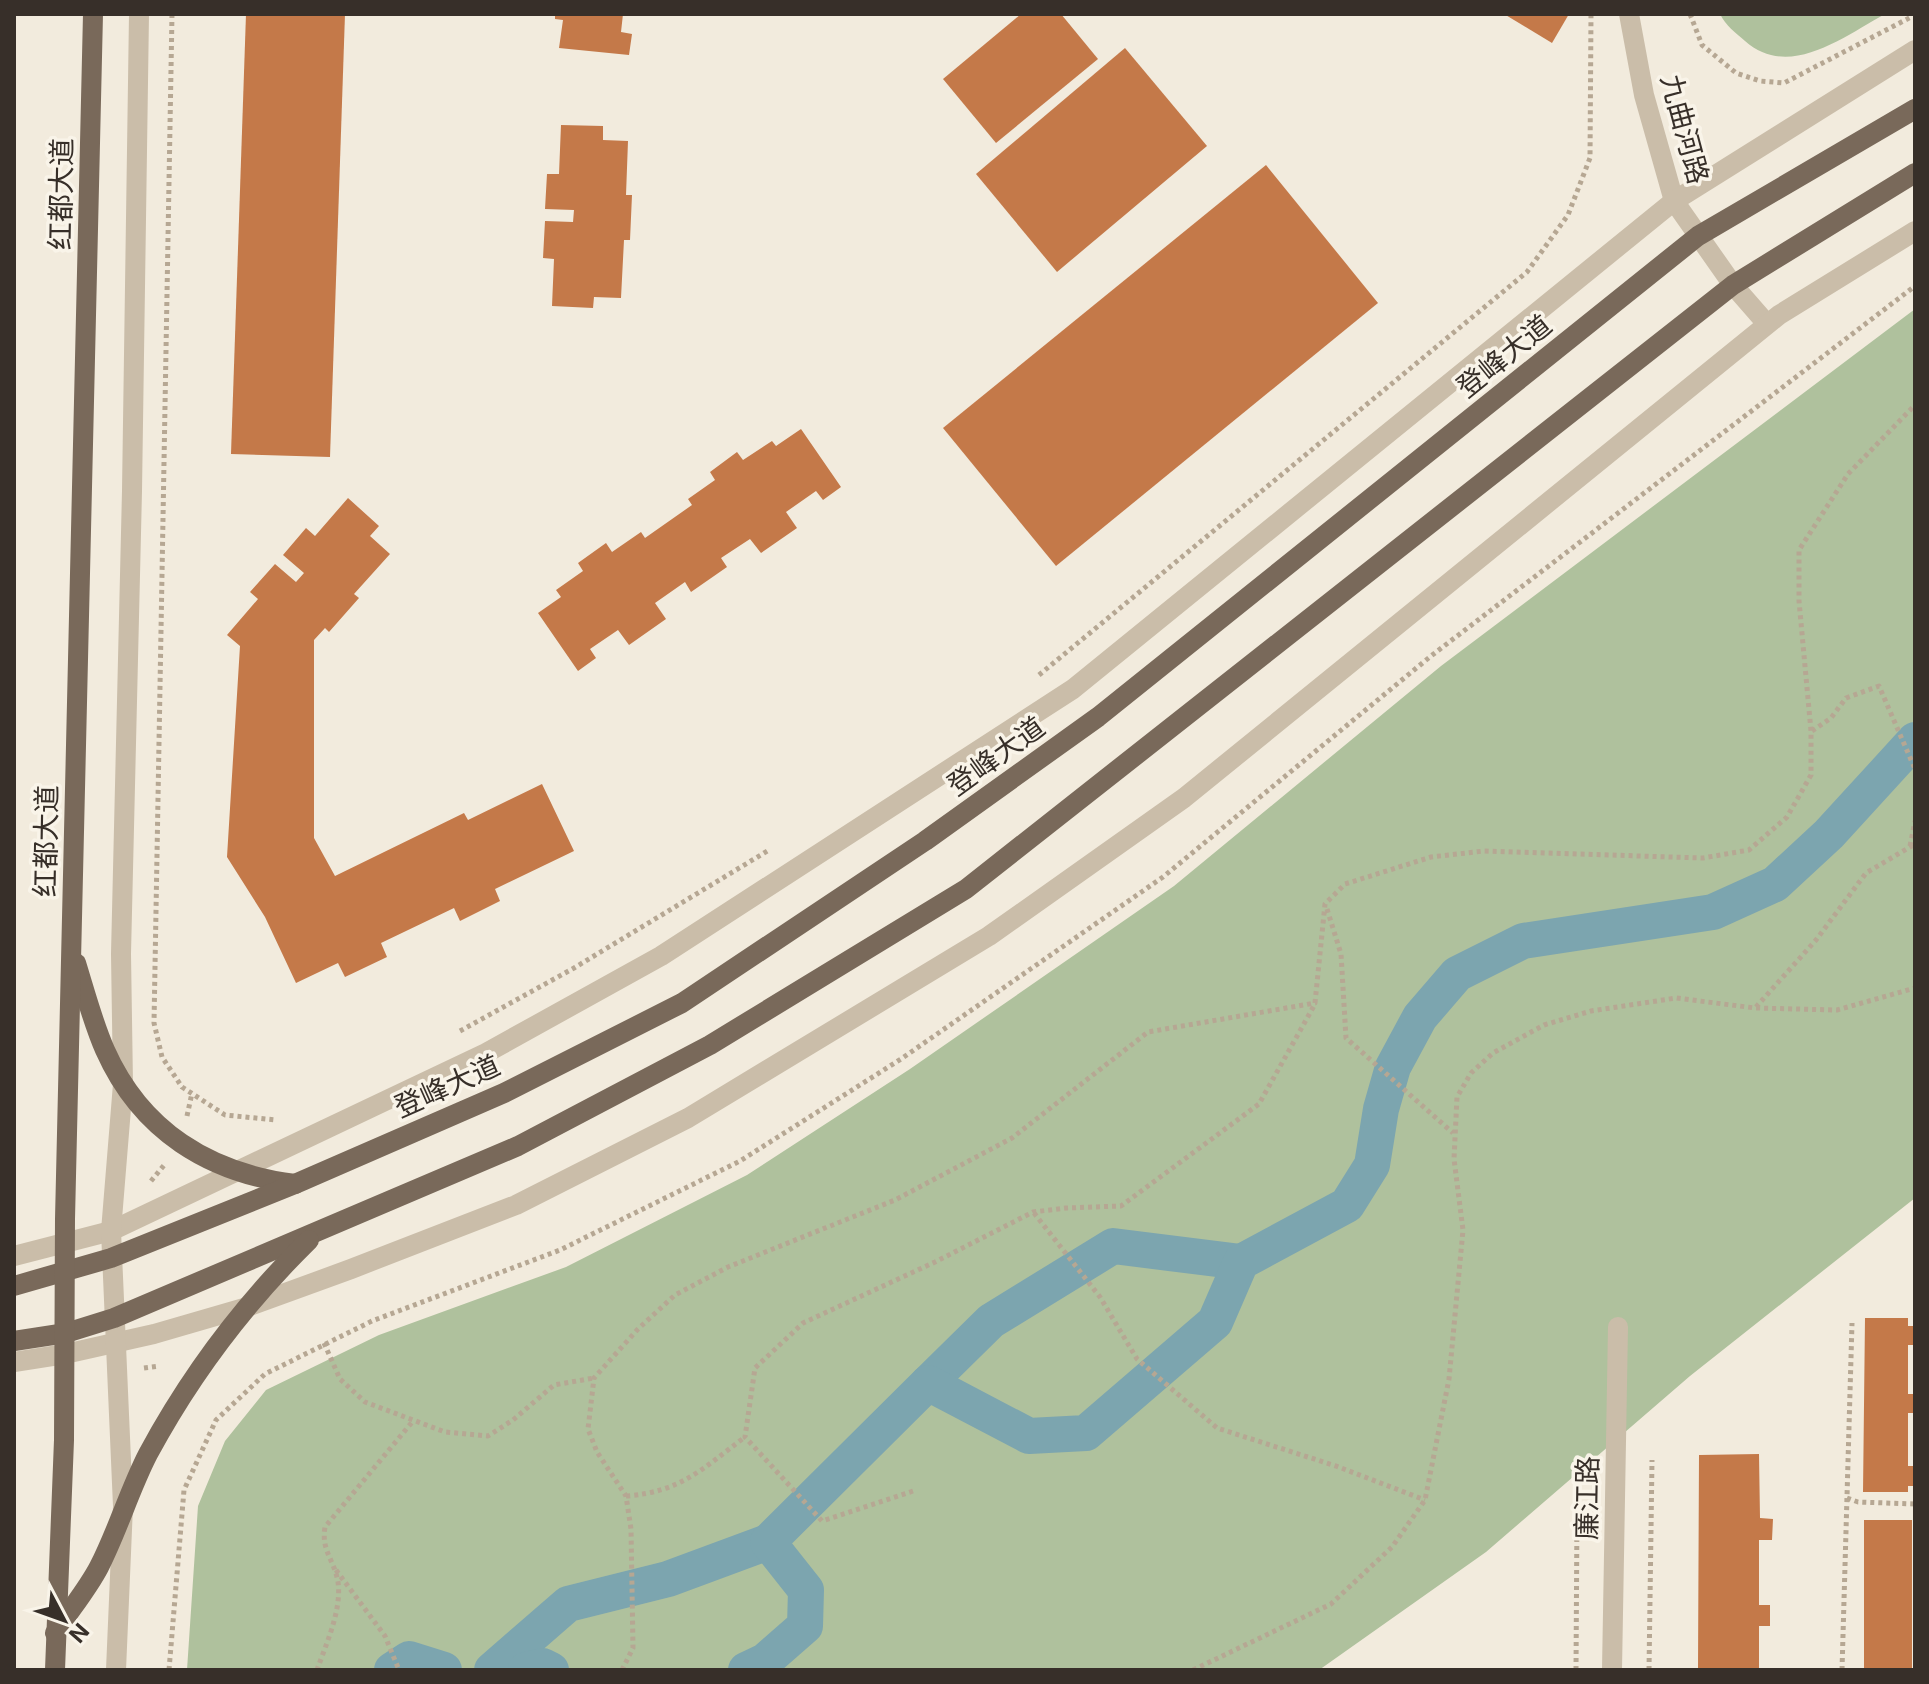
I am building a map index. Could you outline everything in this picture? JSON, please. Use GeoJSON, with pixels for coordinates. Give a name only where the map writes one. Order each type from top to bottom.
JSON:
{"type":"FeatureCollection","features":[{"type":"Feature","properties":{"kind":"main road","name":"红都大道"},"geometry":{"type":"LineString","coordinates":[[55,1670],[64,1440],[65,1243],[93,14]]}},
{"type":"Feature","properties":{"kind":"main road","name":"登峰大道"},"geometry":{"type":"LineString","coordinates":[[14,1286],[111,1258],[295,1184],[504,1093],[682,1003],[925,841],[1098,717],[1698,236],[1915,109]]}},
{"type":"Feature","properties":{"kind":"main road"},"geometry":{"type":"LineString","coordinates":[[14,1341],[66,1333],[114,1318],[518,1146],[710,1045],[966,889],[1733,285],[1915,173]]}},
{"type":"Feature","properties":{"kind":"main road"},"geometry":{"type":"LineString","coordinates":[[72,950],[104,1049],[138,1105],[161,1129],[188,1149],[237,1173],[295,1184]]}},
{"type":"Feature","properties":{"kind":"main road"},"geometry":{"type":"LineString","coordinates":[[55,1633],[99,1567],[123,1506],[178,1401],[247,1307],[318,1231]]}},
{"type":"Feature","properties":{"kind":"street"},"geometry":{"type":"LineString","coordinates":[[116,1670],[123,1506],[111,1231],[123,1084],[121,954],[133,476],[139,14]]}},
{"type":"Feature","properties":{"kind":"street","name":"九曲河路"},"geometry":{"type":"LineString","coordinates":[[1629,14],[1644,95],[1674,201],[1733,285],[1767,324]]}},
{"type":"Feature","properties":{"kind":"street"},"geometry":{"type":"LineString","coordinates":[[14,1256],[111,1231],[237,1173],[486,1053],[661,956],[1073,689],[1674,201],[1915,50]]}},
{"type":"Feature","properties":{"kind":"street"},"geometry":{"type":"LineString","coordinates":[[14,1362],[115,1344],[247,1307],[516,1205],[688,1118],[989,936],[1184,798],[1767,324],[1915,231]]}},
{"type":"Feature","properties":{"kind":"street","name":"廉江路"},"geometry":{"type":"LineString","coordinates":[[1612,1670],[1618,1327]]}},
{"type":"Feature","properties":{"kind":"path"},"geometry":{"type":"LineString","coordinates":[[172,14],[154,1023],[162,1057],[182,1087],[225,1115],[274,1120],[287,1118]]}},
{"type":"Feature","properties":{"kind":"path"},"geometry":{"type":"LineString","coordinates":[[1032,680],[1527,272],[1568,215],[1590,158],[1591,14]]}},
{"type":"Feature","properties":{"kind":"path"},"geometry":{"type":"LineString","coordinates":[[1690,14],[1702,45],[1727,67],[1760,81],[1784,83],[1915,15]]}},
{"type":"Feature","properties":{"kind":"path"},"geometry":{"type":"LineString","coordinates":[[626,1496],[654,1494],[683,1483],[745,1437],[755,1368],[803,1323],[935,1262],[1033,1212],[1121,1206],[1259,1104],[1315,1003],[1325,904],[1345,884],[1431,857],[1484,851],[1703,858],[1749,850],[1787,817],[1811,775],[1811,731],[1799,601],[1799,550],[1848,474],[1915,405]]}},
{"type":"Feature","properties":{"kind":"path"},"geometry":{"type":"LineString","coordinates":[[1811,731],[1831,718],[1846,698],[1879,686],[1915,769]]}},
{"type":"Feature","properties":{"kind":"path"},"geometry":{"type":"LineString","coordinates":[[1755,1008],[1816,940],[1866,873],[1913,845],[1915,821]]}},
{"type":"Feature","properties":{"kind":"path"},"geometry":{"type":"LineString","coordinates":[[451,1037],[574,968],[770,849]]}},
{"type":"Feature","properties":{"kind":"path"},"geometry":{"type":"LineString","coordinates":[[1325,904],[1341,954],[1346,1038],[1454,1133]]}},
{"type":"Feature","properties":{"kind":"path"},"geometry":{"type":"LineString","coordinates":[[1193,1670],[1331,1604],[1392,1547],[1425,1500],[1449,1379],[1463,1230],[1454,1159],[1457,1097],[1471,1073],[1493,1053],[1544,1025],[1591,1011],[1676,998],[1755,1008],[1837,1010],[1915,988]]}},
{"type":"Feature","properties":{"kind":"path"},"geometry":{"type":"LineString","coordinates":[[622,1670],[633,1648],[631,1529],[626,1496],[597,1452],[588,1429],[594,1378],[638,1329],[675,1295],[728,1267],[895,1200],[1012,1138],[1148,1032],[1315,1003]]}},
{"type":"Feature","properties":{"kind":"path"},"geometry":{"type":"LineString","coordinates":[[1033,1212],[1100,1297],[1137,1359],[1217,1428],[1336,1466],[1425,1500]]}},
{"type":"Feature","properties":{"kind":"path"},"geometry":{"type":"LineString","coordinates":[[1842,1670],[1852,1323]]}},
{"type":"Feature","properties":{"kind":"path"},"geometry":{"type":"LineString","coordinates":[[169,1670],[184,1490],[216,1420],[265,1374],[324,1343],[340,1379],[365,1402],[445,1432],[488,1436],[513,1420],[554,1385],[594,1378]]}},
{"type":"Feature","properties":{"kind":"path"},"geometry":{"type":"LineString","coordinates":[[399,1670],[385,1636],[335,1568],[325,1551],[323,1540],[325,1527],[413,1421]]}},
{"type":"Feature","properties":{"kind":"path"},"geometry":{"type":"LineString","coordinates":[[745,1437],[822,1521],[913,1491]]}},
{"type":"Feature","properties":{"kind":"path"},"geometry":{"type":"LineString","coordinates":[[1649,1670],[1652,1460]]}},
{"type":"Feature","properties":{"kind":"path"},"geometry":{"type":"LineString","coordinates":[[1847,1498],[1858,1502],[1915,1504]]}},
{"type":"Feature","properties":{"kind":"path"},"geometry":{"type":"LineString","coordinates":[[1576,1670],[1577,1512]]}},
{"type":"Feature","properties":{"kind":"path"},"geometry":{"type":"LineString","coordinates":[[317,1670],[337,1606],[339,1587],[335,1568]]}},
{"type":"Feature","properties":{"kind":"green space"},"geometry":{"type":"Polygon","coordinates":[[[1720,14],[1885,14],[1816,51],[1798,56],[1780,56],[1762,52],[1745,41],[1720,14]]]}},
{"type":"Feature","properties":{"kind":"green space"},"geometry":{"type":"Polygon","coordinates":[[[1915,309],[1915,1198],[1690,1376],[1486,1552],[1319,1670],[187,1670],[198,1506],[225,1441],[266,1390],[379,1335],[566,1267],[747,1175],[910,1069],[1174,886],[1441,666],[1915,309]]]}},
{"type":"Feature","properties":{"kind":"building"},"geometry":{"type":"Polygon","coordinates":[[[246,14],[345,14],[330,457],[231,454],[246,14]]]}},
{"type":"Feature","properties":{"kind":"building"},"geometry":{"type":"Polygon","coordinates":[[[555,14],[623,14],[621,32],[632,34],[629,55],[559,48],[563,20],[555,19],[555,14]]]}},
{"type":"Feature","properties":{"kind":"building"},"geometry":{"type":"Polygon","coordinates":[[[1021,14],[1061,14],[1098,59],[996,143],[943,79],[1021,14]]]}},
{"type":"Feature","properties":{"kind":"building"},"geometry":{"type":"Polygon","coordinates":[[[1504,14],[1569,14],[1552,43],[1504,14]]]}},
{"type":"Feature","properties":{"kind":"building"},"geometry":{"type":"Polygon","coordinates":[[[1125,48],[1207,146],[1057,272],[976,174],[1125,48]]]}},
{"type":"Feature","properties":{"kind":"building"},"geometry":{"type":"Polygon","coordinates":[[[561,125],[603,126],[603,140],[628,141],[626,195],[632,195],[630,240],[624,240],[621,298],[594,297],[593,308],[552,306],[554,259],[543,258],[545,221],[573,222],[574,210],[545,209],[547,174],[559,174],[561,125]]]}},
{"type":"Feature","properties":{"kind":"building"},"geometry":{"type":"Polygon","coordinates":[[[1266,165],[1378,303],[1056,566],[943,428],[1266,165]]]}},
{"type":"Feature","properties":{"kind":"building"},"geometry":{"type":"Polygon","coordinates":[[[801,429],[841,487],[823,500],[816,491],[786,512],[797,528],[761,553],[750,539],[721,558],[727,567],[691,592],[685,582],[655,603],[666,619],[629,645],[618,630],[590,649],[596,658],[578,671],[538,613],[561,597],[556,590],[583,571],[578,563],[606,543],[612,552],[641,532],[645,538],[692,505],[688,499],[715,480],[710,472],[737,452],[743,460],[772,441],[776,446],[801,429]]]}},
{"type":"Feature","properties":{"kind":"building"},"geometry":{"type":"Polygon","coordinates":[[[348,498],[379,526],[370,536],[390,554],[354,594],[359,598],[329,632],[325,628],[314,640],[314,838],[335,876],[464,813],[468,820],[542,784],[574,851],[495,889],[500,901],[460,921],[454,908],[381,943],[387,957],[345,977],[338,963],[296,983],[265,917],[227,857],[240,646],[227,635],[258,599],[250,592],[275,564],[296,582],[304,573],[283,555],[306,528],[315,536],[348,498]]]}},
{"type":"Feature","properties":{"kind":"building"},"geometry":{"type":"Polygon","coordinates":[[[1865,1318],[1908,1318],[1908,1326],[1915,1326],[1915,1345],[1908,1345],[1908,1394],[1915,1394],[1915,1413],[1908,1413],[1908,1466],[1915,1466],[1915,1486],[1908,1486],[1908,1492],[1863,1492],[1865,1318]]]}},
{"type":"Feature","properties":{"kind":"building"},"geometry":{"type":"Polygon","coordinates":[[[1759,1454],[1760,1518],[1773,1519],[1772,1540],[1759,1540],[1759,1605],[1770,1605],[1770,1626],[1759,1626],[1759,1670],[1698,1670],[1699,1455],[1759,1454]]]}},
{"type":"Feature","properties":{"kind":"building"},"geometry":{"type":"Polygon","coordinates":[[[1864,1520],[1912,1520],[1912,1670],[1864,1670],[1864,1520]]]}},
{"type":"Feature","properties":{"kind":"waterway"},"geometry":{"type":"LineString","coordinates":[[746,1670],[765,1661],[805,1626],[806,1590],[768,1542],[928,1383],[1029,1436],[1086,1433],[1215,1322],[1241,1262],[1347,1205],[1372,1165],[1381,1109],[1393,1067],[1420,1017],[1457,974],[1523,941],[1713,912],[1775,884],[1829,834],[1915,740]]}},
{"type":"Feature","properties":{"kind":"waterway"},"geometry":{"type":"LineString","coordinates":[[928,1383],[991,1321],[1113,1246],[1241,1262]]}},
{"type":"Feature","properties":{"kind":"waterway"},"geometry":{"type":"LineString","coordinates":[[492,1670],[568,1604],[668,1579],[768,1542]]}},
{"type":"Feature","properties":{"kind":"waterway"},"geometry":{"type":"LineString","coordinates":[[392,1670],[409,1659],[444,1670]]}},
{"type":"Feature","properties":{"kind":"waterway"},"geometry":{"type":"LineString","coordinates":[[526,1670],[543,1666],[551,1670]]}}]}
